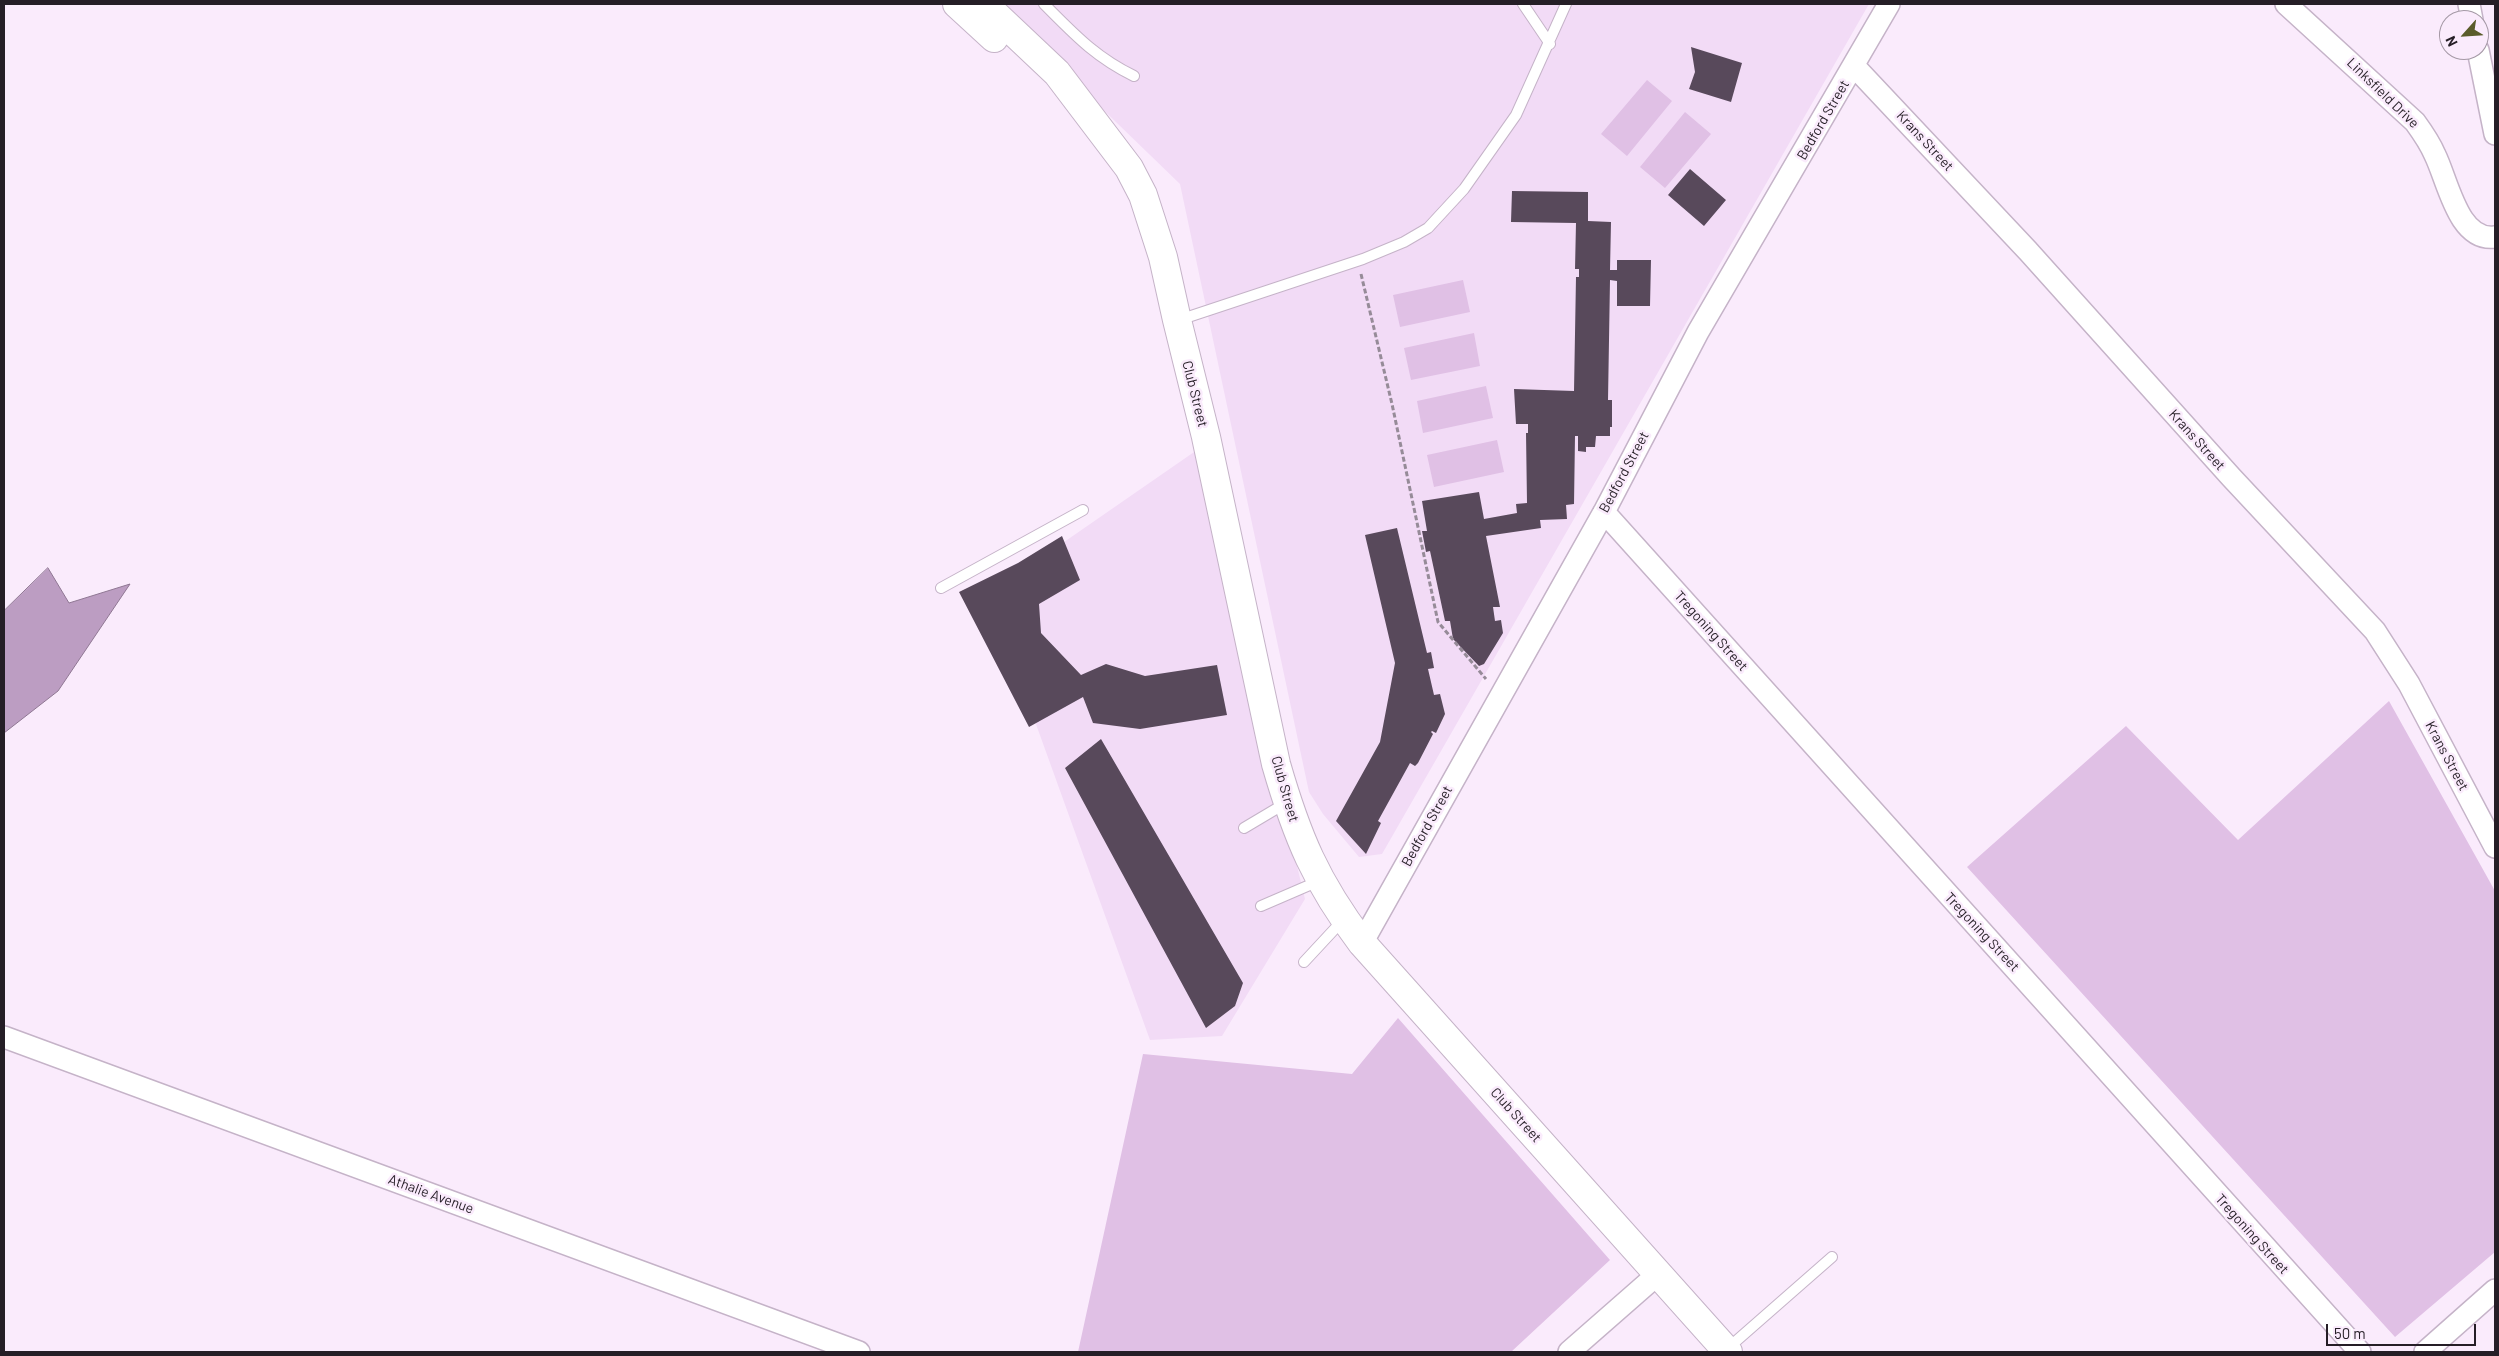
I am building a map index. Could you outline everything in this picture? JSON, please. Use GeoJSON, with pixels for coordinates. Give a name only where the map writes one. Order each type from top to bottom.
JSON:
{"type":"FeatureCollection","features":[{"type":"Feature","properties":{"kind":"main road","name":"Club Street"},"geometry":{"type":"LineString","coordinates":[[957,4],[1044,86],[1080,103]]}},
{"type":"Feature","properties":{"kind":"main road","name":"Club Street"},"geometry":{"type":"LineString","coordinates":[[984,4],[1057,73],[1129,168],[1143,195],[1164,257],[1177,320],[1206,437],[1272,745],[1287,802],[1301,841],[1320,880],[1344,919],[1362,943],[1727,1351]]}},
{"type":"Feature","properties":{"kind":"street","name":"Bedford Street"},"geometry":{"type":"LineString","coordinates":[[1362,943],[1604,512],[1698,332],[1889,4]]}},
{"type":"Feature","properties":{"kind":"street","name":"Linksfield Drive"},"geometry":{"type":"LineString","coordinates":[[2286,4],[2415,122],[2436,156],[2460,215],[2468,228],[2478,235],[2495,237]]}},
{"type":"Feature","properties":{"kind":"street"},"geometry":{"type":"LineString","coordinates":[[2480,60],[2495,134]]}},
{"type":"Feature","properties":{"kind":"street","name":"Krans Street"},"geometry":{"type":"LineString","coordinates":[[1854,66],[2028,251],[2230,477],[2375,630],[2409,684],[2495,847]]}},
{"type":"Feature","properties":{"kind":"street","name":"Tregoning Street"},"geometry":{"type":"LineString","coordinates":[[1604,512],[2360,1352]]}},
{"type":"Feature","properties":{"kind":"street","name":"Athalie Avenue"},"geometry":{"type":"LineString","coordinates":[[4,1037],[859,1352]]}},
{"type":"Feature","properties":{"kind":"street"},"geometry":{"type":"LineString","coordinates":[[1569,1352],[1658,1274]]}},
{"type":"Feature","properties":{"kind":"street"},"geometry":{"type":"LineString","coordinates":[[2425,1352],[2495,1290]]}},
{"type":"Feature","properties":{"kind":"lane"},"geometry":{"type":"LineString","coordinates":[[1044,4],[1095,53],[1108,63],[1134,76]]}},
{"type":"Feature","properties":{"kind":"lane"},"geometry":{"type":"LineString","coordinates":[[1522,4],[1550,44]]}},
{"type":"Feature","properties":{"kind":"lane"},"geometry":{"type":"LineString","coordinates":[[1177,320],[1357,261],[1404,242],[1428,228],[1464,189],[1516,116],[1550,44],[1566,4]]}},
{"type":"Feature","properties":{"kind":"lane"},"geometry":{"type":"LineString","coordinates":[[940,588],[1083,510]]}},
{"type":"Feature","properties":{"kind":"lane"},"geometry":{"type":"LineString","coordinates":[[1244,828],[1287,802]]}},
{"type":"Feature","properties":{"kind":"lane"},"geometry":{"type":"LineString","coordinates":[[1260,906],[1320,880]]}},
{"type":"Feature","properties":{"kind":"lane"},"geometry":{"type":"LineString","coordinates":[[1304,962],[1344,919]]}},
{"type":"Feature","properties":{"kind":"lane"},"geometry":{"type":"LineString","coordinates":[[1727,1351],[1832,1258]]}},
{"type":"Feature","properties":{"kind":"path"},"geometry":{"type":"LineString","coordinates":[[1357,261],[1392,404],[1438,622],[1500,695]]}},
{"type":"Feature","properties":{"kind":"shaded area"},"geometry":{"type":"Polygon","coordinates":[[[994,4],[1869,4],[1382,854],[1359,857],[1323,814],[1309,792],[1180,184],[994,4]]]}},
{"type":"Feature","properties":{"kind":"shaded area"},"geometry":{"type":"Polygon","coordinates":[[[1647,80],[1672,101],[1627,156],[1601,134],[1647,80]]]}},
{"type":"Feature","properties":{"kind":"shaded area"},"geometry":{"type":"Polygon","coordinates":[[[1685,112],[1711,134],[1665,188],[1640,167],[1685,112]]]}},
{"type":"Feature","properties":{"kind":"shaded area"},"geometry":{"type":"Polygon","coordinates":[[[1463,280],[1470,312],[1400,327],[1393,295],[1463,280]]]}},
{"type":"Feature","properties":{"kind":"shaded area"},"geometry":{"type":"Polygon","coordinates":[[[1474,333],[1480,366],[1411,380],[1404,348],[1474,333]]]}},
{"type":"Feature","properties":{"kind":"shaded area"},"geometry":{"type":"Polygon","coordinates":[[[1486,386],[1493,418],[1423,433],[1417,401],[1486,386]]]}},
{"type":"Feature","properties":{"kind":"shaded area"},"geometry":{"type":"Polygon","coordinates":[[[1497,440],[1504,472],[1434,487],[1427,455],[1497,440]]]}},
{"type":"Feature","properties":{"kind":"shaded area"},"geometry":{"type":"Polygon","coordinates":[[[1197,450],[1305,899],[1222,1036],[1150,1040],[989,594],[1197,450]]]}},
{"type":"Feature","properties":{"kind":"shaded area"},"geometry":{"type":"Polygon","coordinates":[[[48,568],[69,603],[130,584],[58,691],[4,733],[4,611],[48,568]]]}},
{"type":"Feature","properties":{"kind":"shaded area"},"geometry":{"type":"Polygon","coordinates":[[[2389,701],[2495,891],[2495,1252],[2395,1337],[1967,867],[2126,726],[2238,840],[2389,701]]]}},
{"type":"Feature","properties":{"kind":"shaded area"},"geometry":{"type":"Polygon","coordinates":[[[1398,1018],[1610,1260],[1511,1352],[1078,1352],[1143,1054],[1352,1074],[1398,1018]]]}},
{"type":"Feature","properties":{"kind":"building"},"geometry":{"type":"Polygon","coordinates":[[[1691,47],[1742,63],[1731,102],[1689,89],[1695,72],[1691,47]]]}},
{"type":"Feature","properties":{"kind":"building"},"geometry":{"type":"Polygon","coordinates":[[[1690,169],[1726,200],[1704,226],[1668,195],[1690,169]]]}},
{"type":"Feature","properties":{"kind":"building"},"geometry":{"type":"Polygon","coordinates":[[[1512,191],[1588,192],[1588,221],[1611,222],[1610,270],[1617,270],[1617,260],[1651,260],[1650,306],[1617,306],[1617,281],[1610,280],[1608,400],[1612,400],[1612,427],[1610,427],[1610,436],[1596,436],[1595,447],[1586,447],[1586,452],[1578,451],[1578,436],[1575,436],[1574,504],[1566,505],[1567,519],[1540,520],[1541,528],[1486,536],[1500,607],[1493,607],[1495,621],[1501,620],[1503,633],[1484,664],[1479,666],[1453,639],[1450,621],[1445,621],[1430,551],[1426,552],[1422,531],[1427,531],[1422,501],[1479,492],[1484,519],[1517,513],[1516,504],[1527,503],[1526,433],[1528,433],[1528,424],[1516,424],[1514,389],[1574,391],[1576,277],[1579,277],[1579,269],[1575,269],[1576,223],[1511,222],[1512,191]]]}},
{"type":"Feature","properties":{"kind":"building"},"geometry":{"type":"Polygon","coordinates":[[[1397,528],[1427,653],[1431,652],[1434,668],[1428,669],[1434,695],[1440,694],[1445,714],[1436,733],[1431,732],[1433,734],[1418,763],[1415,766],[1410,763],[1378,821],[1381,823],[1366,854],[1336,821],[1380,742],[1395,663],[1365,535],[1397,528]]]}},
{"type":"Feature","properties":{"kind":"building"},"geometry":{"type":"Polygon","coordinates":[[[1062,536],[1080,580],[1039,604],[1041,633],[1081,675],[1106,664],[1145,676],[1217,665],[1227,715],[1140,729],[1093,723],[1083,697],[1029,727],[959,592],[1018,563],[1062,536]]]}},
{"type":"Feature","properties":{"kind":"building"},"geometry":{"type":"Polygon","coordinates":[[[1101,739],[1243,983],[1235,1006],[1206,1028],[1065,768],[1101,739]]]}}]}
